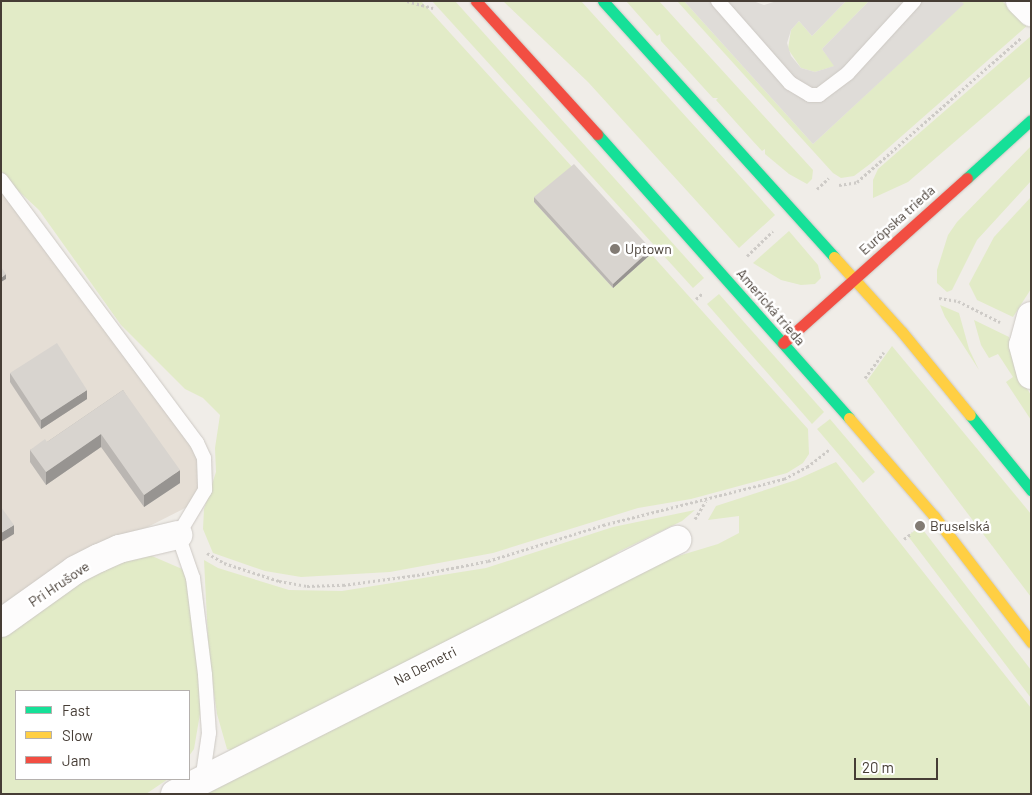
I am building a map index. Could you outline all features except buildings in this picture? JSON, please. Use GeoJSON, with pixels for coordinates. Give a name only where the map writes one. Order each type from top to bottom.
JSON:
{"type":"FeatureCollection","features":[{"type":"Feature","properties":{"kind":"street","name":"Americká trieda"},"geometry":{"type":"LineString","coordinates":[[476,1],[783,343],[934,516],[1031,642]]}},
{"type":"Feature","properties":{"kind":"street"},"geometry":{"type":"LineString","coordinates":[[603,1],[854,278],[1031,490]]}},
{"type":"Feature","properties":{"kind":"street"},"geometry":{"type":"LineString","coordinates":[[1020,1],[1027,24]]}},
{"type":"Feature","properties":{"kind":"street","name":"Európska trieda"},"geometry":{"type":"LineString","coordinates":[[783,343],[1031,120]]}},
{"type":"Feature","properties":{"kind":"street"},"geometry":{"type":"LineString","coordinates":[[1028,324],[1024,356],[1031,375]]}},
{"type":"Feature","properties":{"kind":"street","name":"Pri Hrušove"},"geometry":{"type":"LineString","coordinates":[[1,624],[75,570],[119,549],[178,536]]}},
{"type":"Feature","properties":{"kind":"street","name":"Na Demetri"},"geometry":{"type":"LineString","coordinates":[[175,794],[677,540]]}},
{"type":"Feature","properties":{"kind":"lane"},"geometry":{"type":"LineString","coordinates":[[718,1],[790,83],[810,95],[819,95],[848,73],[914,1]]}},
{"type":"Feature","properties":{"kind":"lane"},"geometry":{"type":"LineString","coordinates":[[1,180],[197,443],[204,458],[205,490],[178,536],[193,578],[205,675],[208,733],[202,781]]}},
{"type":"Feature","properties":{"kind":"path"},"geometry":{"type":"LineString","coordinates":[[407,1],[433,8]]}},
{"type":"Feature","properties":{"kind":"path"},"geometry":{"type":"LineString","coordinates":[[839,185],[857,182],[1027,24]]}},
{"type":"Feature","properties":{"kind":"path"},"geometry":{"type":"LineString","coordinates":[[816,189],[829,178]]}},
{"type":"Feature","properties":{"kind":"path"},"geometry":{"type":"LineString","coordinates":[[747,256],[775,229]]}},
{"type":"Feature","properties":{"kind":"path"},"geometry":{"type":"LineString","coordinates":[[939,298],[958,301],[1028,324]]}},
{"type":"Feature","properties":{"kind":"path"},"geometry":{"type":"LineString","coordinates":[[865,378],[890,344]]}},
{"type":"Feature","properties":{"kind":"path"},"geometry":{"type":"LineString","coordinates":[[178,536],[224,563],[279,581],[307,586],[370,581],[488,561],[612,522],[784,479],[807,467],[830,449]]}},
{"type":"Feature","properties":{"kind":"shaded area"},"geometry":{"type":"Polygon","coordinates":[[[684,1],[753,1],[764,5],[777,1],[846,1],[812,36],[799,21],[791,30],[787,43],[791,56],[801,68],[815,72],[834,66],[822,49],[869,1],[961,1],[964,4],[813,144],[684,1]]]}},
{"type":"Feature","properties":{"kind":"shaded area"},"geometry":{"type":"Polygon","coordinates":[[[1,180],[197,443],[201,500],[116,543],[1,623],[1,180]]]}},
{"type":"Feature","properties":{"kind":"green space"},"geometry":{"type":"Polygon","coordinates":[[[1,1],[421,1],[574,169],[534,202],[613,288],[651,254],[808,429],[809,454],[803,463],[787,473],[691,499],[638,508],[493,553],[390,572],[301,577],[265,571],[213,553],[203,529],[204,509],[216,472],[215,448],[220,415],[203,398],[185,389],[121,325],[39,210],[11,184],[1,170],[1,1]]]}},
{"type":"Feature","properties":{"kind":"green space"},"geometry":{"type":"Polygon","coordinates":[[[432,1],[455,1],[704,278],[693,288],[432,1]]]}},
{"type":"Feature","properties":{"kind":"green space"},"geometry":{"type":"Polygon","coordinates":[[[503,1],[581,1],[775,215],[739,248],[588,82],[503,1]]]}},
{"type":"Feature","properties":{"kind":"green space"},"geometry":{"type":"Polygon","coordinates":[[[626,1],[659,1],[813,170],[812,179],[807,184],[789,174],[765,154],[765,149],[762,151],[716,100],[718,98],[713,98],[661,41],[660,34],[657,36],[626,1]]]}},
{"type":"Feature","properties":{"kind":"green space"},"geometry":{"type":"Polygon","coordinates":[[[677,1],[684,1],[813,144],[963,4],[961,1],[1002,1],[1028,25],[870,164],[854,176],[841,178],[833,173],[677,1]]]}},
{"type":"Feature","properties":{"kind":"green space"},"geometry":{"type":"Polygon","coordinates":[[[846,1],[869,1],[822,49],[835,66],[815,72],[801,68],[788,49],[791,30],[799,21],[812,36],[846,1]]]}},
{"type":"Feature","properties":{"kind":"green space"},"geometry":{"type":"Polygon","coordinates":[[[1031,36],[1031,76],[908,182],[873,198],[873,180],[878,169],[1031,36]]]}},
{"type":"Feature","properties":{"kind":"green space"},"geometry":{"type":"Polygon","coordinates":[[[1031,146],[1031,181],[977,240],[952,290],[947,292],[937,283],[937,270],[948,235],[957,222],[1031,146]]]}},
{"type":"Feature","properties":{"kind":"green space"},"geometry":{"type":"Polygon","coordinates":[[[1031,197],[1031,289],[1013,317],[977,300],[969,284],[994,237],[1031,197]]]}},
{"type":"Feature","properties":{"kind":"green space"},"geometry":{"type":"Polygon","coordinates":[[[789,231],[818,265],[821,278],[815,284],[801,285],[781,280],[753,263],[789,231]]]}},
{"type":"Feature","properties":{"kind":"green space"},"geometry":{"type":"Polygon","coordinates":[[[719,294],[824,412],[812,424],[707,304],[719,294]]]}},
{"type":"Feature","properties":{"kind":"green space"},"geometry":{"type":"Polygon","coordinates":[[[940,305],[959,313],[969,349],[979,370],[945,317],[940,305]]]}},
{"type":"Feature","properties":{"kind":"green space"},"geometry":{"type":"Polygon","coordinates":[[[974,320],[1009,337],[1015,369],[1031,395],[1031,420],[1006,382],[1013,377],[998,354],[989,358],[981,345],[974,320]]]}},
{"type":"Feature","properties":{"kind":"green space"},"geometry":{"type":"Polygon","coordinates":[[[892,346],[1031,514],[1031,597],[867,381],[892,346]]]}},
{"type":"Feature","properties":{"kind":"green space"},"geometry":{"type":"Polygon","coordinates":[[[830,419],[875,472],[863,483],[817,429],[830,419]]]}},
{"type":"Feature","properties":{"kind":"green space"},"geometry":{"type":"Polygon","coordinates":[[[836,462],[1031,708],[1031,794],[205,794],[655,563],[718,544],[739,533],[739,516],[708,520],[716,506],[796,480],[836,462]]]}},
{"type":"Feature","properties":{"kind":"green space"},"geometry":{"type":"Polygon","coordinates":[[[695,510],[682,521],[620,551],[600,565],[235,751],[227,749],[217,714],[209,659],[204,560],[218,568],[289,590],[342,591],[486,568],[613,527],[695,510]]]}},
{"type":"Feature","properties":{"kind":"green space"},"geometry":{"type":"Polygon","coordinates":[[[920,526],[1031,670],[1031,698],[908,536],[920,526]]]}},
{"type":"Feature","properties":{"kind":"green space"},"geometry":{"type":"Polygon","coordinates":[[[127,556],[152,556],[189,572],[202,702],[194,749],[190,755],[190,690],[15,690],[15,780],[167,780],[146,794],[1,794],[1,637],[77,579],[127,556]]]}},
{"type":"Feature","properties":{"kind":"traffic: fast"},"geometry":{"type":"LineString","coordinates":[[603,1],[834,257]]}},
{"type":"Feature","properties":{"kind":"traffic: fast"},"geometry":{"type":"LineString","coordinates":[[967,178],[1031,120]]}},
{"type":"Feature","properties":{"kind":"traffic: fast"},"geometry":{"type":"LineString","coordinates":[[597,134],[849,418]]}},
{"type":"Feature","properties":{"kind":"traffic: fast"},"geometry":{"type":"LineString","coordinates":[[970,415],[1031,490]]}},
{"type":"Feature","properties":{"kind":"traffic: slow"},"geometry":{"type":"LineString","coordinates":[[834,257],[902,332],[970,415]]}},
{"type":"Feature","properties":{"kind":"traffic: slow"},"geometry":{"type":"LineString","coordinates":[[849,418],[934,516],[1031,642]]}},
{"type":"Feature","properties":{"kind":"traffic: jam"},"geometry":{"type":"LineString","coordinates":[[476,1],[597,134]]}},
{"type":"Feature","properties":{"kind":"traffic: jam"},"geometry":{"type":"LineString","coordinates":[[783,343],[967,178]]}},
{"type":"Feature","properties":{"kind":"place","name":"Uptown"},"geometry":{"type":"Point","coordinates":[615,249]}},
{"type":"Feature","properties":{"kind":"place","name":"Bruselská"},"geometry":{"type":"Point","coordinates":[920,526]}}]}
